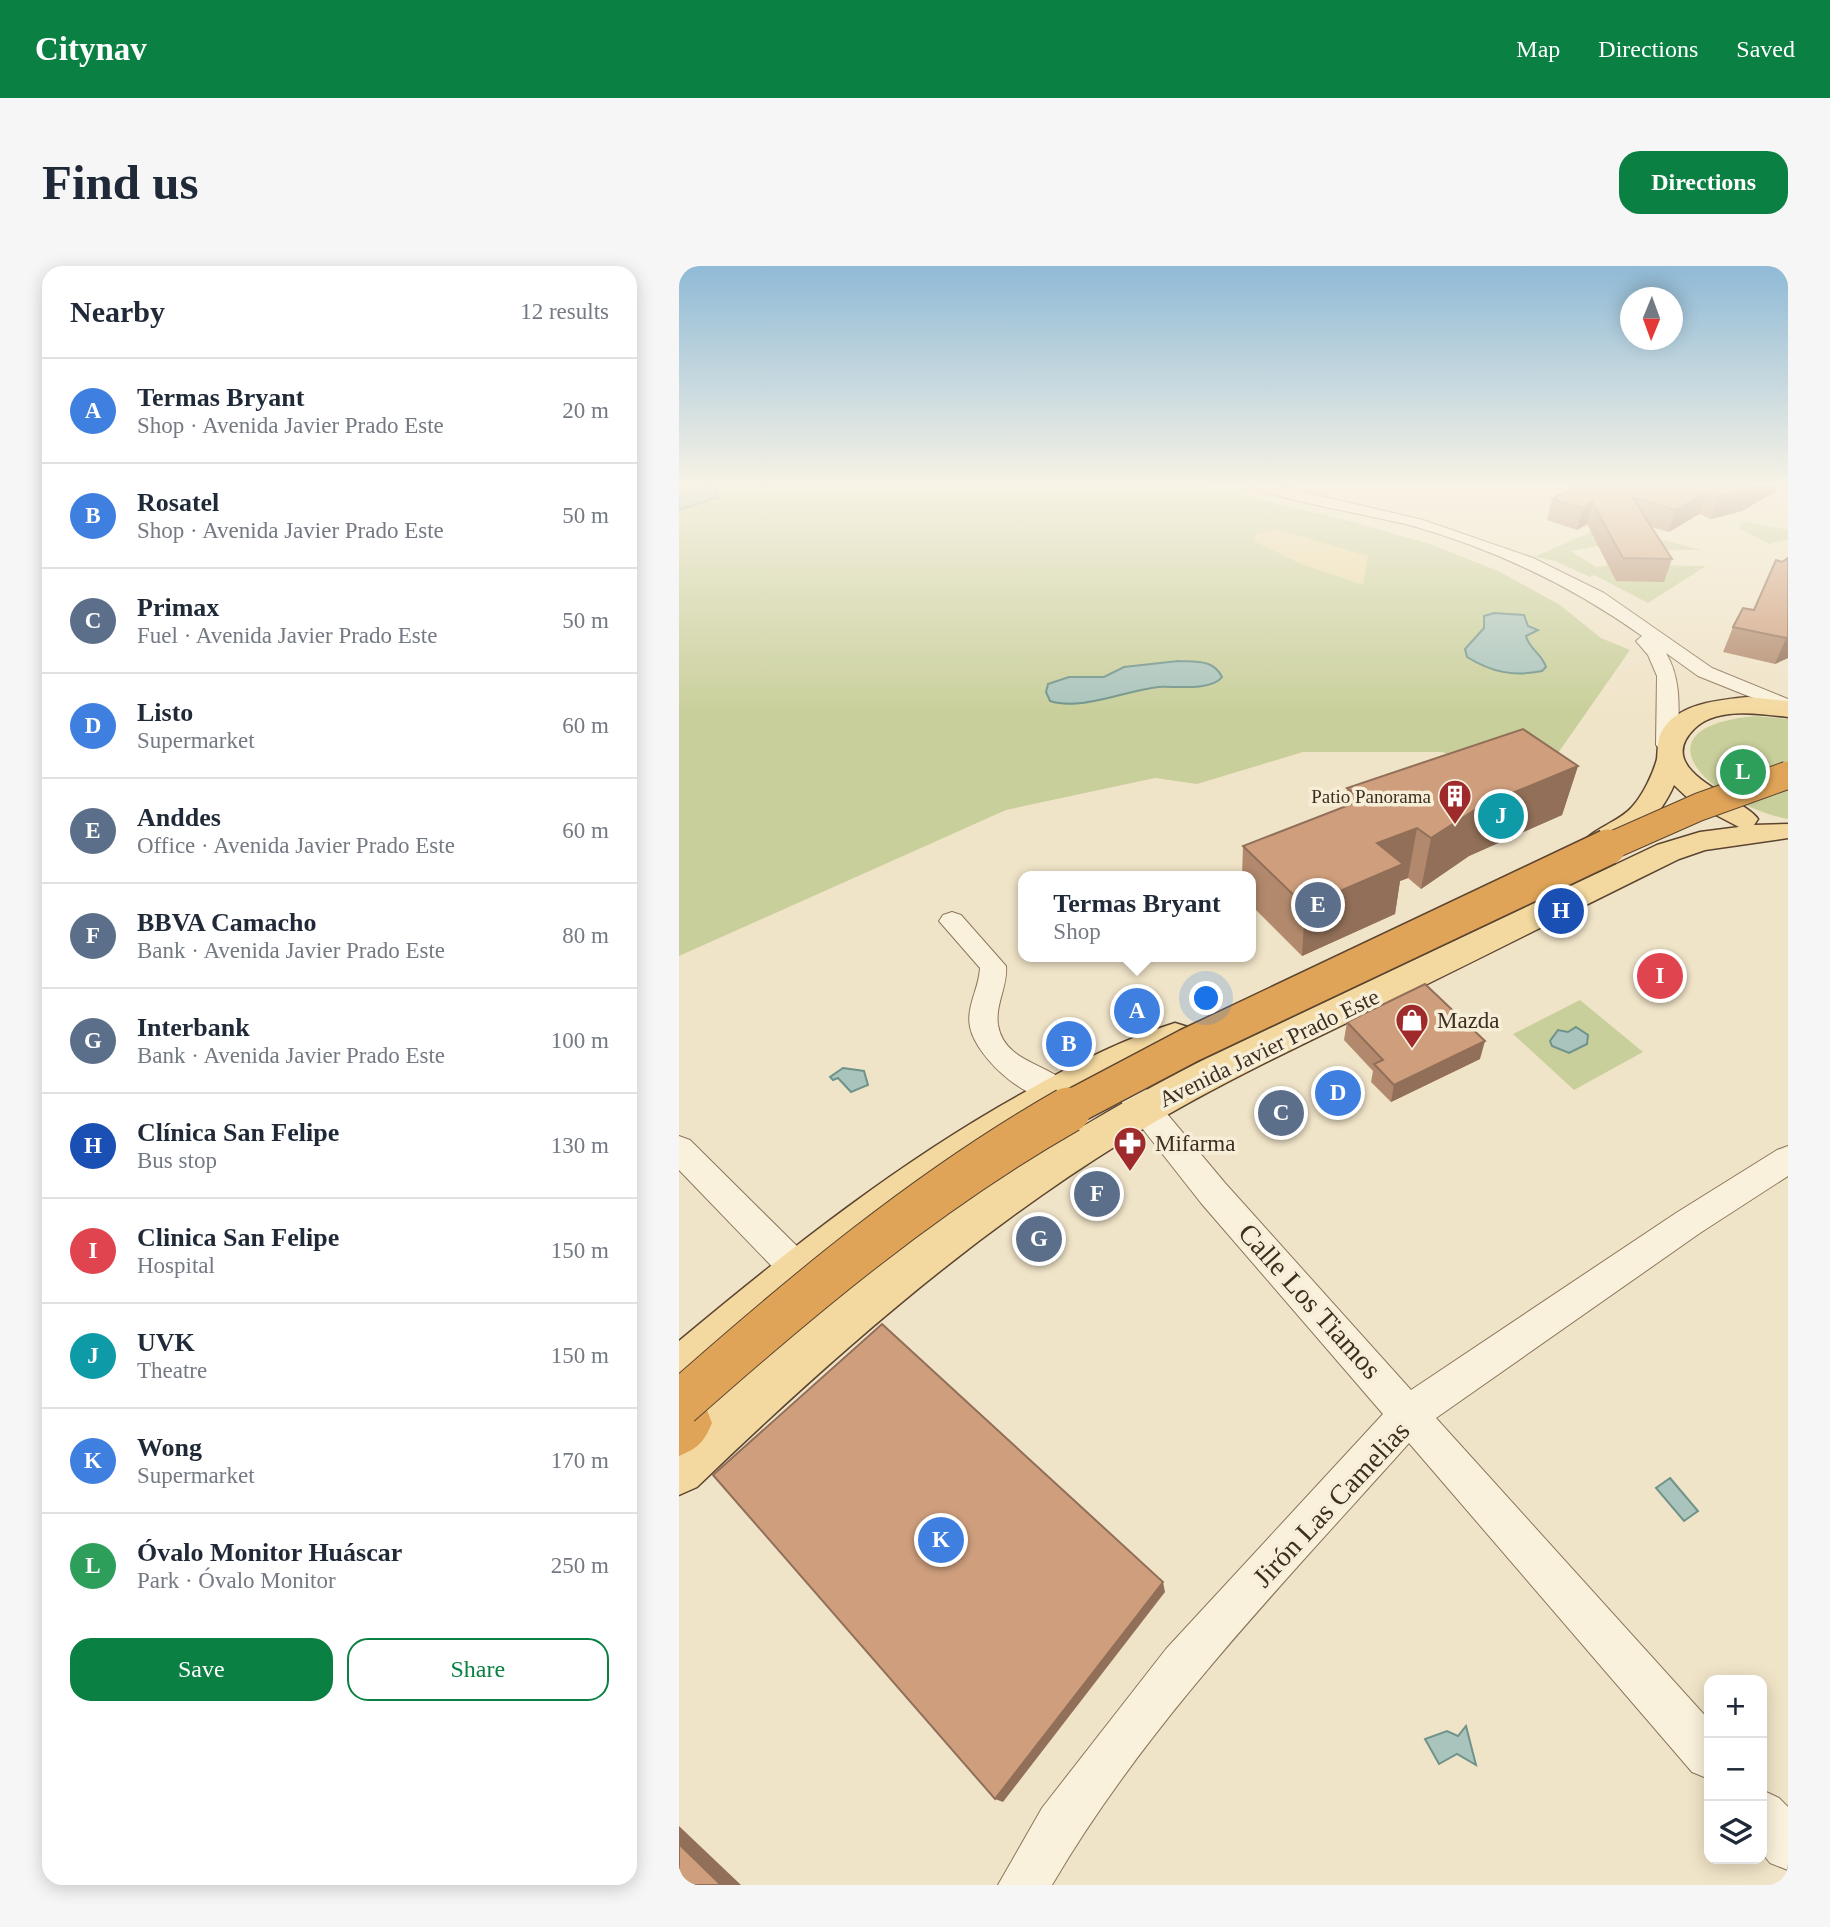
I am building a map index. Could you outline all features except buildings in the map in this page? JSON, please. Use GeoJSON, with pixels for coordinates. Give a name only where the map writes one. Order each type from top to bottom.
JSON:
{"type":"FeatureCollection","features":[{"type":"Feature","properties":{"kind":"highway"},"geometry":{"type":"LineString","coordinates":[[681,1432],[777,1316],[838,1267],[980,1164],[1043,1124],[1143,1069],[1659,825],[1788,775]]}},
{"type":"Feature","properties":{"kind":"highway"},"geometry":{"type":"LineString","coordinates":[[681,1432],[764,1356],[895,1251],[1002,1177],[1104,1116],[1413,960],[1684,832],[1788,790]]}},
{"type":"Feature","properties":{"kind":"main road","name":"Avenida Javier Prado Este"},"geometry":{"type":"LineString","coordinates":[[679,1372],[798,1270],[896,1195],[1057,1091],[1629,830],[1649,808],[1668,753],[1672,732],[1684,720],[1702,712],[1752,705],[1788,707]]}},
{"type":"Feature","properties":{"kind":"main road"},"geometry":{"type":"LineString","coordinates":[[1668,753],[1686,784],[1716,806],[1784,831]]}},
{"type":"Feature","properties":{"kind":"main road","name":"Avenida Javier Prado Este"},"geometry":{"type":"LineString","coordinates":[[681,1432],[834,1327],[945,1241],[1034,1178],[1143,1110],[1307,1024],[1668,852],[1700,841],[1784,831]]}},
{"type":"Feature","properties":{"kind":"main road"},"geometry":{"type":"LineString","coordinates":[[1486,896],[1510,907],[1516,916],[1515,925]]}},
{"type":"Feature","properties":{"kind":"street"},"geometry":{"type":"LineString","coordinates":[[1511,562],[1596,607],[1647,643],[1666,664],[1669,689],[1668,753]]}},
{"type":"Feature","properties":{"kind":"street"},"geometry":{"type":"LineString","coordinates":[[1528,562],[1598,597],[1705,672],[1788,707]]}},
{"type":"Feature","properties":{"kind":"street"},"geometry":{"type":"LineString","coordinates":[[953,921],[993,966],[983,1023],[993,1049],[1011,1067],[1057,1091]]}},
{"type":"Feature","properties":{"kind":"street","name":"Calle Los Tiamos"},"geometry":{"type":"LineString","coordinates":[[1127,1059],[1126,1085],[1143,1110],[1704,1749]]}},
{"type":"Feature","properties":{"kind":"street"},"geometry":{"type":"LineString","coordinates":[[679,1149],[798,1270]]}},
{"type":"Feature","properties":{"kind":"street","name":"Jirón Las Camelias"},"geometry":{"type":"LineString","coordinates":[[1023,1885],[1059,1825],[1182,1665],[1410,1413],[1688,1223],[1788,1159]]}},
{"type":"Feature","properties":{"kind":"street"},"geometry":{"type":"LineString","coordinates":[[1767,1821],[1788,1845]]}},
{"type":"Feature","properties":{"kind":"green space"},"geometry":{"type":"Polygon","coordinates":[[[679,562],[1474,562],[1498,571],[1560,605],[1601,638],[1630,650],[1549,766],[1472,764],[1442,752],[1303,752],[1197,784],[1155,778],[1006,810],[679,956],[679,562]]]}},
{"type":"Feature","properties":{"kind":"green space"},"geometry":{"type":"Polygon","coordinates":[[[1556,562],[1587,562],[1596,567],[1608,565],[1616,581],[1655,565],[1706,566],[1648,603],[1594,575],[1590,577],[1556,562]]]}},
{"type":"Feature","properties":{"kind":"green space"},"geometry":{"type":"Polygon","coordinates":[[[1755,716],[1788,719],[1788,819],[1734,799],[1712,784],[1697,767],[1690,750],[1696,735],[1717,723],[1755,716]]]}},
{"type":"Feature","properties":{"kind":"green space"},"geometry":{"type":"Polygon","coordinates":[[[1580,1000],[1643,1052],[1574,1090],[1513,1034],[1580,1000]]]}},
{"type":"Feature","properties":{"kind":"sand"},"geometry":{"type":"Polygon","coordinates":[[[1296,562],[1367,562],[1363,585],[1296,562]]]}},
{"type":"Feature","properties":{"kind":"water"},"geometry":{"type":"Polygon","coordinates":[[[1494,613],[1524,615],[1528,626],[1538,630],[1526,636],[1544,662],[1546,667],[1542,671],[1503,672],[1467,657],[1465,649],[1484,628],[1484,616],[1494,613]]]}},
{"type":"Feature","properties":{"kind":"water"},"geometry":{"type":"Polygon","coordinates":[[[1178,661],[1209,664],[1222,677],[1202,686],[1158,687],[1075,704],[1050,701],[1046,692],[1048,684],[1069,677],[1104,677],[1124,667],[1178,661]]]}},
{"type":"Feature","properties":{"kind":"water"},"geometry":{"type":"Polygon","coordinates":[[[1576,1027],[1588,1035],[1587,1044],[1569,1053],[1552,1046],[1550,1041],[1558,1030],[1568,1032],[1576,1027]]]}},
{"type":"Feature","properties":{"kind":"water"},"geometry":{"type":"Polygon","coordinates":[[[843,1068],[864,1071],[868,1085],[851,1092],[838,1078],[833,1080],[830,1077],[843,1068]]]}},
{"type":"Feature","properties":{"kind":"water"},"geometry":{"type":"Polygon","coordinates":[[[1670,1478],[1698,1511],[1684,1521],[1656,1488],[1670,1478]]]}},
{"type":"Feature","properties":{"kind":"water"},"geometry":{"type":"Polygon","coordinates":[[[1466,1726],[1476,1765],[1457,1754],[1439,1764],[1425,1739],[1447,1731],[1458,1736],[1466,1726]]]}},
{"type":"Feature","properties":{"kind":"place","name":"Óvalo Monitor Huáscar"},"geometry":{"type":"Point","coordinates":[1743,772]}},
{"type":"Feature","properties":{"kind":"place","name":"UVK"},"geometry":{"type":"Point","coordinates":[1501,816]}},
{"type":"Feature","properties":{"kind":"place","name":"Patio Panorama"},"geometry":{"type":"Point","coordinates":[1455,826]}},
{"type":"Feature","properties":{"kind":"place","name":"Anddes"},"geometry":{"type":"Point","coordinates":[1318,905]}},
{"type":"Feature","properties":{"kind":"place","name":"Clínica San Felipe"},"geometry":{"type":"Point","coordinates":[1561,911]}},
{"type":"Feature","properties":{"kind":"place","name":"Clinica San Felipe"},"geometry":{"type":"Point","coordinates":[1660,976]}},
{"type":"Feature","properties":{"kind":"place","name":"Termas Bryant"},"geometry":{"type":"Point","coordinates":[1137,1011]}},
{"type":"Feature","properties":{"kind":"place","name":"Rosatel"},"geometry":{"type":"Point","coordinates":[1069,1044]}},
{"type":"Feature","properties":{"kind":"place","name":"Mazda"},"geometry":{"type":"Point","coordinates":[1412,1050]}},
{"type":"Feature","properties":{"kind":"place","name":"Listo"},"geometry":{"type":"Point","coordinates":[1338,1093]}},
{"type":"Feature","properties":{"kind":"place","name":"Primax"},"geometry":{"type":"Point","coordinates":[1281,1113]}},
{"type":"Feature","properties":{"kind":"place","name":"Mifarma"},"geometry":{"type":"Point","coordinates":[1130,1173]}},
{"type":"Feature","properties":{"kind":"place","name":"BBVA Camacho"},"geometry":{"type":"Point","coordinates":[1097,1194]}},
{"type":"Feature","properties":{"kind":"place","name":"Interbank"},"geometry":{"type":"Point","coordinates":[1039,1239]}},
{"type":"Feature","properties":{"kind":"place","name":"Wong"},"geometry":{"type":"Point","coordinates":[941,1540]}}]}
